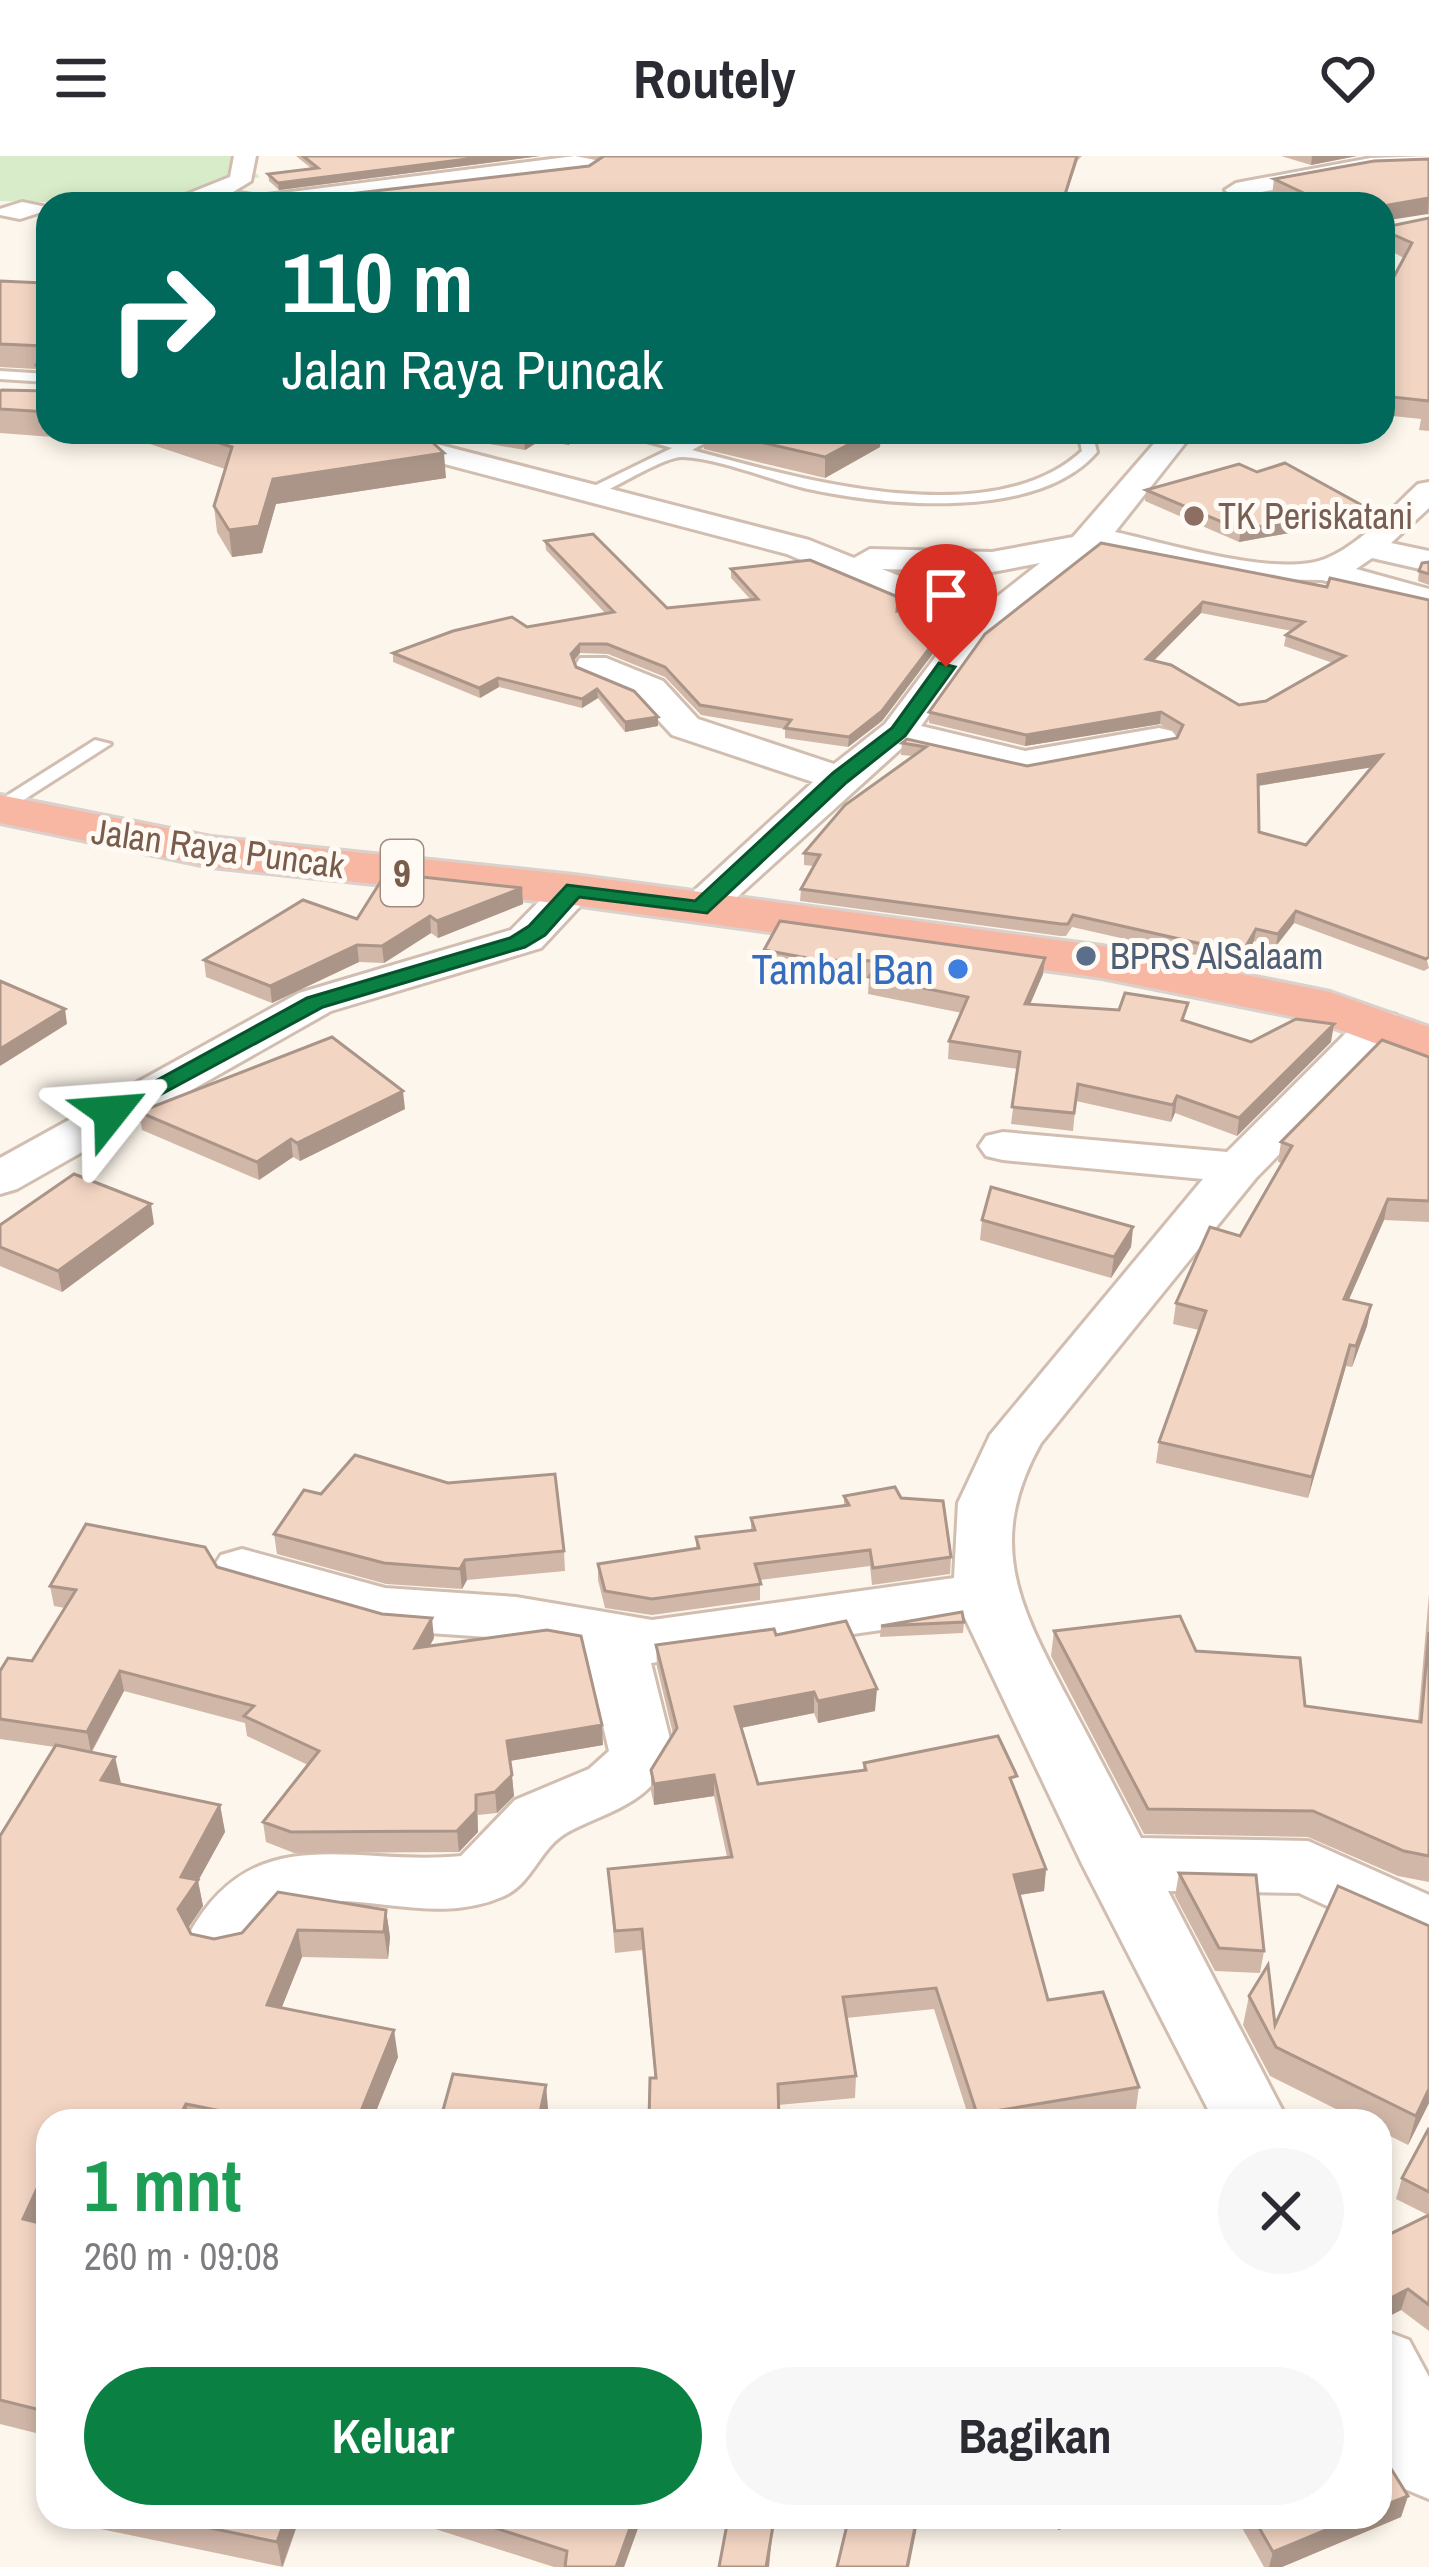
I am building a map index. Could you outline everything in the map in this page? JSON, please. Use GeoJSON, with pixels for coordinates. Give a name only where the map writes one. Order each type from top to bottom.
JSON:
{"type":"FeatureCollection","features":[{"type":"Feature","properties":{"kind":"highway","name":"Jalan Raya Puncak"},"geometry":{"type":"LineString","coordinates":[[0,809],[211,852],[574,890],[1192,978],[1289,997],[1405,1035]]}},
{"type":"Feature","properties":{"kind":"street"},"geometry":{"type":"LineString","coordinates":[[220,192],[240,181],[245,156]]}},
{"type":"Feature","properties":{"kind":"street"},"geometry":{"type":"LineString","coordinates":[[396,192],[589,161]]}},
{"type":"Feature","properties":{"kind":"street"},"geometry":{"type":"LineString","coordinates":[[1239,192],[1236,190],[1371,165],[1429,163]]}},
{"type":"Feature","properties":{"kind":"street"},"geometry":{"type":"LineString","coordinates":[[496,178],[517,192]]}},
{"type":"Feature","properties":{"kind":"street"},"geometry":{"type":"LineString","coordinates":[[0,400],[36,402]]}},
{"type":"Feature","properties":{"kind":"street"},"geometry":{"type":"LineString","coordinates":[[405,444],[595,491],[820,556],[942,605],[959,616],[969,635]]}},
{"type":"Feature","properties":{"kind":"street"},"geometry":{"type":"LineString","coordinates":[[700,908],[840,778],[898,732],[969,635],[1090,541],[1179,444]]}},
{"type":"Feature","properties":{"kind":"street"},"geometry":{"type":"LineString","coordinates":[[1324,571],[1364,548],[1429,491]]}},
{"type":"Feature","properties":{"kind":"street"},"geometry":{"type":"LineString","coordinates":[[820,556],[992,562],[1090,541],[1240,566],[1324,571],[1422,598]]}},
{"type":"Feature","properties":{"kind":"street"},"geometry":{"type":"LineString","coordinates":[[1364,548],[1429,560]]}},
{"type":"Feature","properties":{"kind":"street"},"geometry":{"type":"LineString","coordinates":[[593,666],[650,688],[685,727],[840,778]]}},
{"type":"Feature","properties":{"kind":"street"},"geometry":{"type":"LineString","coordinates":[[898,732],[1025,762],[1159,739]]}},
{"type":"Feature","properties":{"kind":"street"},"geometry":{"type":"LineString","coordinates":[[0,1179],[111,1112],[315,1003],[526,939],[574,890]]}},
{"type":"Feature","properties":{"kind":"street"},"geometry":{"type":"LineString","coordinates":[[1245,2109],[1116,1864],[985,1594],[978,1534],[996,1469],[1018,1435],[1239,1168],[1405,1035]]}},
{"type":"Feature","properties":{"kind":"street"},"geometry":{"type":"LineString","coordinates":[[1003,1146],[1239,1168]]}},
{"type":"Feature","properties":{"kind":"street"},"geometry":{"type":"LineString","coordinates":[[242,1569],[352,1603],[551,1623],[614,1638],[671,1640],[985,1594]]}},
{"type":"Feature","properties":{"kind":"street"},"geometry":{"type":"LineString","coordinates":[[222,1938],[272,1887],[314,1880],[447,1883],[478,1878],[506,1861],[519,1834],[536,1819],[625,1780],[641,1751],[614,1638]]}},
{"type":"Feature","properties":{"kind":"street"},"geometry":{"type":"LineString","coordinates":[[1116,1864],[1308,1867],[1429,1926]]}},
{"type":"Feature","properties":{"kind":"street"},"geometry":{"type":"LineString","coordinates":[[1392,2389],[1429,2459]]}},
{"type":"Feature","properties":{"kind":"lane"},"geometry":{"type":"LineString","coordinates":[[0,375],[36,377]]}},
{"type":"Feature","properties":{"kind":"lane"},"geometry":{"type":"LineString","coordinates":[[664,444],[853,494],[968,501],[1078,464],[1090,452],[1088,444]]}},
{"type":"Feature","properties":{"kind":"lane"},"geometry":{"type":"LineString","coordinates":[[595,491],[693,444]]}},
{"type":"Feature","properties":{"kind":"lane"},"geometry":{"type":"LineString","coordinates":[[0,809],[101,744]]}},
{"type":"Feature","properties":{"kind":"green space"},"geometry":{"type":"Polygon","coordinates":[[[0,156],[237,156],[260,177],[196,192],[36,192],[36,202],[0,201],[0,156]]]}},
{"type":"Feature","properties":{"kind":"building"},"geometry":{"type":"Polygon","coordinates":[[[303,156],[491,156],[278,183],[268,174],[318,168],[303,156]]]}},
{"type":"Feature","properties":{"kind":"building"},"geometry":{"type":"Polygon","coordinates":[[[604,156],[1077,156],[1066,192],[366,192],[589,166],[604,156]]]}},
{"type":"Feature","properties":{"kind":"building"},"geometry":{"type":"Polygon","coordinates":[[[1429,159],[1429,198],[1395,204],[1395,192],[1302,192],[1274,179],[1374,161],[1429,159]]]}},
{"type":"Feature","properties":{"kind":"building"},"geometry":{"type":"Polygon","coordinates":[[[1429,218],[1429,401],[1395,397],[1395,275],[1412,243],[1395,235],[1395,225],[1429,218]]]}},
{"type":"Feature","properties":{"kind":"building"},"geometry":{"type":"Polygon","coordinates":[[[0,281],[36,283],[36,346],[0,344],[0,281]]]}},
{"type":"Feature","properties":{"kind":"building"},"geometry":{"type":"Polygon","coordinates":[[[2,390],[36,391],[36,411],[0,409],[2,390]]]}},
{"type":"Feature","properties":{"kind":"building"},"geometry":{"type":"Polygon","coordinates":[[[223,444],[434,444],[444,453],[273,479],[259,526],[229,530],[214,506],[232,447],[223,444]]]}},
{"type":"Feature","properties":{"kind":"building"},"geometry":{"type":"Polygon","coordinates":[[[769,444],[849,444],[825,457],[769,444]]]}},
{"type":"Feature","properties":{"kind":"building"},"geometry":{"type":"Polygon","coordinates":[[[1285,463],[1367,508],[1241,530],[1146,490],[1239,464],[1257,472],[1285,463]]]}},
{"type":"Feature","properties":{"kind":"building"},"geometry":{"type":"Polygon","coordinates":[[[593,534],[667,608],[758,599],[731,569],[810,560],[898,597],[897,611],[917,606],[942,616],[947,625],[882,711],[849,737],[785,728],[791,720],[700,705],[665,667],[607,644],[580,644],[571,654],[576,667],[634,691],[658,717],[625,722],[597,689],[582,699],[498,678],[479,688],[393,653],[453,631],[512,617],[527,627],[614,612],[545,541],[593,534]]]}},
{"type":"Feature","properties":{"kind":"building"},"geometry":{"type":"Polygon","coordinates":[[[1101,543],[1327,587],[1330,578],[1429,600],[1429,957],[1296,911],[1278,934],[1256,929],[1242,953],[1073,915],[1068,924],[1061,924],[801,889],[820,855],[804,853],[845,805],[926,747],[902,743],[907,739],[1027,766],[1177,738],[1183,725],[1161,712],[1026,735],[929,712],[985,634],[1101,543]],[[1203,602],[1146,659],[1171,665],[1239,705],[1266,701],[1345,656],[1286,635],[1304,622],[1203,602]],[[1382,755],[1258,775],[1259,832],[1306,845],[1382,755]]]}},
{"type":"Feature","properties":{"kind":"building"},"geometry":{"type":"Polygon","coordinates":[[[386,873],[522,888],[437,921],[430,916],[382,946],[357,945],[270,986],[204,960],[303,900],[357,919],[386,873]]]}},
{"type":"Feature","properties":{"kind":"building"},"geometry":{"type":"Polygon","coordinates":[[[780,921],[1045,958],[1025,1004],[1119,1010],[1125,993],[1188,1003],[1182,1020],[1251,1042],[1296,1019],[1334,1024],[1239,1118],[1177,1096],[1173,1105],[1078,1084],[1074,1113],[1012,1107],[1020,1052],[949,1041],[968,997],[869,977],[880,961],[818,960],[764,950],[780,921]]]}},
{"type":"Feature","properties":{"kind":"building"},"geometry":{"type":"Polygon","coordinates":[[[0,981],[65,1009],[0,1049],[0,981]]]}},
{"type":"Feature","properties":{"kind":"building"},"geometry":{"type":"Polygon","coordinates":[[[332,1037],[403,1091],[297,1143],[291,1139],[257,1162],[139,1112],[332,1037]]]}},
{"type":"Feature","properties":{"kind":"building"},"geometry":{"type":"Polygon","coordinates":[[[1382,1040],[1429,1057],[1429,1201],[1388,1199],[1344,1299],[1371,1305],[1356,1346],[1350,1345],[1312,1477],[1159,1442],[1206,1311],[1176,1303],[1210,1227],[1240,1236],[1292,1146],[1281,1142],[1382,1040]]]}},
{"type":"Feature","properties":{"kind":"building"},"geometry":{"type":"Polygon","coordinates":[[[74,1174],[151,1204],[58,1271],[0,1247],[0,1225],[74,1174]]]}},
{"type":"Feature","properties":{"kind":"building"},"geometry":{"type":"Polygon","coordinates":[[[991,1187],[1133,1227],[1114,1257],[982,1220],[991,1187]]]}},
{"type":"Feature","properties":{"kind":"building"},"geometry":{"type":"Polygon","coordinates":[[[355,1455],[448,1483],[555,1474],[564,1551],[465,1560],[460,1569],[384,1563],[274,1534],[304,1490],[321,1494],[355,1455]]]}},
{"type":"Feature","properties":{"kind":"building"},"geometry":{"type":"Polygon","coordinates":[[[895,1487],[901,1498],[943,1501],[951,1557],[873,1568],[870,1550],[755,1564],[761,1584],[652,1599],[605,1591],[598,1564],[699,1548],[696,1537],[755,1530],[751,1518],[849,1505],[844,1496],[895,1487]]]}},
{"type":"Feature","properties":{"kind":"building"},"geometry":{"type":"Polygon","coordinates":[[[86,1524],[205,1547],[217,1567],[382,1614],[432,1618],[415,1648],[547,1630],[581,1636],[602,1725],[507,1741],[512,1775],[495,1792],[476,1795],[476,1811],[457,1831],[291,1832],[263,1822],[319,1751],[244,1716],[254,1706],[120,1671],[87,1732],[0,1719],[0,1671],[8,1658],[32,1661],[76,1590],[50,1586],[86,1524]]]}},
{"type":"Feature","properties":{"kind":"building"},"geometry":{"type":"Polygon","coordinates":[[[962,1612],[964,1622],[881,1626],[962,1612]]]}},
{"type":"Feature","properties":{"kind":"building"},"geometry":{"type":"Polygon","coordinates":[[[1180,1616],[1196,1651],[1300,1658],[1305,1706],[1421,1722],[1429,1632],[1429,1856],[1404,1851],[1313,1811],[1148,1809],[1054,1631],[1180,1616]]]}},
{"type":"Feature","properties":{"kind":"building"},"geometry":{"type":"Polygon","coordinates":[[[846,1621],[877,1689],[818,1701],[814,1692],[735,1707],[758,1784],[866,1770],[864,1763],[998,1736],[1017,1776],[1010,1778],[1046,1869],[1014,1875],[1048,2000],[1103,1992],[1139,2087],[1007,2109],[975,2109],[936,1988],[843,1997],[856,2076],[778,2084],[779,2109],[649,2109],[650,2078],[656,2078],[642,1929],[615,1931],[608,1869],[732,1857],[714,1775],[654,1784],[651,1770],[677,1728],[656,1645],[774,1629],[776,1635],[846,1621]]]}},
{"type":"Feature","properties":{"kind":"building"},"geometry":{"type":"Polygon","coordinates":[[[56,1745],[115,1757],[101,1780],[220,1805],[181,1877],[198,1880],[178,1909],[191,1934],[214,1939],[242,1933],[278,1892],[386,1910],[384,1932],[298,1930],[267,2005],[394,2030],[362,2109],[211,2109],[186,2104],[183,2109],[36,2109],[36,2191],[23,2219],[36,2222],[36,2409],[0,2400],[0,1836],[56,1745]]]}},
{"type":"Feature","properties":{"kind":"building"},"geometry":{"type":"Polygon","coordinates":[[[1179,1873],[1256,1875],[1264,1951],[1219,1948],[1179,1873]]]}},
{"type":"Feature","properties":{"kind":"building"},"geometry":{"type":"Polygon","coordinates":[[[1338,1886],[1429,1926],[1429,2089],[1416,2116],[1276,2047],[1249,1996],[1268,1965],[1275,2025],[1338,1886]]]}},
{"type":"Feature","properties":{"kind":"building"},"geometry":{"type":"Polygon","coordinates":[[[453,2074],[546,2085],[541,2109],[443,2109],[453,2074]]]}},
{"type":"Feature","properties":{"kind":"building"},"geometry":{"type":"Polygon","coordinates":[[[1429,2128],[1429,2192],[1402,2178],[1429,2128]]]}},
{"type":"Feature","properties":{"kind":"building"},"geometry":{"type":"Polygon","coordinates":[[[1429,2215],[1429,2305],[1408,2289],[1392,2297],[1392,2233],[1429,2215]]]}},
{"type":"Feature","properties":{"kind":"building"},"geometry":{"type":"Polygon","coordinates":[[[1392,2470],[1408,2496],[1392,2502],[1392,2470]]]}},
{"type":"Feature","properties":{"kind":"building"},"geometry":{"type":"Polygon","coordinates":[[[215,2529],[282,2529],[277,2542],[215,2529]]]}},
{"type":"Feature","properties":{"kind":"building"},"geometry":{"type":"Polygon","coordinates":[[[498,2529],[630,2529],[616,2567],[565,2567],[567,2551],[498,2529]]]}},
{"type":"Feature","properties":{"kind":"building"},"geometry":{"type":"Polygon","coordinates":[[[726,2529],[772,2529],[766,2567],[719,2567],[726,2529]]]}},
{"type":"Feature","properties":{"kind":"building"},"geometry":{"type":"Polygon","coordinates":[[[846,2529],[915,2529],[907,2567],[837,2567],[846,2529]]]}},
{"type":"Feature","properties":{"kind":"building"},"geometry":{"type":"Polygon","coordinates":[[[1260,2529],[1328,2529],[1273,2552],[1260,2529]]]}},
{"type":"Feature","properties":{"kind":"place","name":"TK Periskatani"},"geometry":{"type":"Point","coordinates":[1194,516]}},
{"type":"Feature","properties":{"kind":"place","name":"BPRS AlSalaam"},"geometry":{"type":"Point","coordinates":[1086,956]}},
{"type":"Feature","properties":{"kind":"place","name":"Tambal Ban"},"geometry":{"type":"Point","coordinates":[958,969]}},
{"type":"Feature","properties":{"kind":"route"},"geometry":{"type":"LineString","coordinates":[[111,1112],[339,993],[518,943],[537,931],[574,890],[700,908],[840,778],[898,732],[946,667]]}}]}
